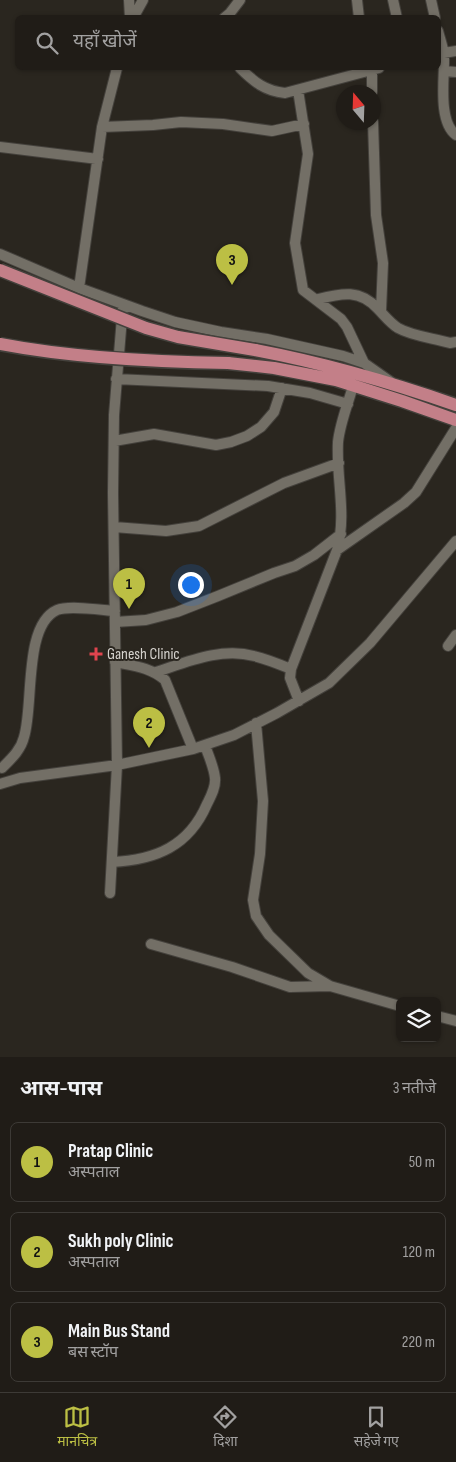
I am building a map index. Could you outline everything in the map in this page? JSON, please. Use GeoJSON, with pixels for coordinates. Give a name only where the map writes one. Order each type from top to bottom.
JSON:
{"type":"FeatureCollection","features":[{"type":"Feature","properties":{"kind":"main road"},"geometry":{"type":"LineString","coordinates":[[0,270],[146,328],[178,338],[255,350],[342,369],[394,384],[456,406]]}},
{"type":"Feature","properties":{"kind":"main road"},"geometry":{"type":"LineString","coordinates":[[0,344],[42,352],[228,363],[274,368],[336,380],[456,420]]}},
{"type":"Feature","properties":{"kind":"street"},"geometry":{"type":"LineString","coordinates":[[130,0],[132,15]]}},
{"type":"Feature","properties":{"kind":"street"},"geometry":{"type":"LineString","coordinates":[[134,15],[143,0]]}},
{"type":"Feature","properties":{"kind":"street"},"geometry":{"type":"LineString","coordinates":[[228,15],[240,0]]}},
{"type":"Feature","properties":{"kind":"street"},"geometry":{"type":"LineString","coordinates":[[357,0],[359,15]]}},
{"type":"Feature","properties":{"kind":"street"},"geometry":{"type":"LineString","coordinates":[[393,0],[396,15]]}},
{"type":"Feature","properties":{"kind":"street"},"geometry":{"type":"LineString","coordinates":[[431,0],[434,15]]}},
{"type":"Feature","properties":{"kind":"street"},"geometry":{"type":"LineString","coordinates":[[456,51],[441,54],[444,71],[446,117],[456,135]]}},
{"type":"Feature","properties":{"kind":"street"},"geometry":{"type":"LineString","coordinates":[[79,288],[102,127],[116,70]]}},
{"type":"Feature","properties":{"kind":"street"},"geometry":{"type":"LineString","coordinates":[[242,70],[271,92],[285,93],[365,70]]}},
{"type":"Feature","properties":{"kind":"street"},"geometry":{"type":"LineString","coordinates":[[368,70],[371,85]]}},
{"type":"Feature","properties":{"kind":"street"},"geometry":{"type":"LineString","coordinates":[[444,71],[456,72]]}},
{"type":"Feature","properties":{"kind":"street"},"geometry":{"type":"LineString","coordinates":[[298,90],[308,154],[295,243],[303,290],[318,299],[340,319],[364,363]]}},
{"type":"Feature","properties":{"kind":"street"},"geometry":{"type":"LineString","coordinates":[[102,127],[181,122],[223,124],[272,131],[304,124]]}},
{"type":"Feature","properties":{"kind":"street"},"geometry":{"type":"LineString","coordinates":[[372,130],[376,215],[383,263],[381,311]]}},
{"type":"Feature","properties":{"kind":"street"},"geometry":{"type":"LineString","coordinates":[[0,147],[98,159]]}},
{"type":"Feature","properties":{"kind":"street"},"geometry":{"type":"LineString","coordinates":[[0,254],[79,288],[175,322],[220,332],[267,339],[343,356],[364,363],[394,384]]}},
{"type":"Feature","properties":{"kind":"street"},"geometry":{"type":"LineString","coordinates":[[318,299],[348,294],[362,296],[372,302],[398,328],[450,343],[456,342]]}},
{"type":"Feature","properties":{"kind":"street"},"geometry":{"type":"LineString","coordinates":[[110,893],[117,765],[114,441],[116,379],[123,304]]}},
{"type":"Feature","properties":{"kind":"street"},"geometry":{"type":"LineString","coordinates":[[116,379],[231,383],[282,388],[310,393],[348,404]]}},
{"type":"Feature","properties":{"kind":"street"},"geometry":{"type":"LineString","coordinates":[[299,701],[290,678],[291,669],[337,550],[341,534],[342,514],[338,440],[353,386]]}},
{"type":"Feature","properties":{"kind":"street"},"geometry":{"type":"LineString","coordinates":[[114,441],[154,434],[216,445],[231,442],[247,436],[261,427],[274,412],[282,388]]}},
{"type":"Feature","properties":{"kind":"street"},"geometry":{"type":"LineString","coordinates":[[337,550],[416,492],[456,428]]}},
{"type":"Feature","properties":{"kind":"street"},"geometry":{"type":"LineString","coordinates":[[114,527],[166,531],[199,526],[284,483],[339,463]]}},
{"type":"Feature","properties":{"kind":"street"},"geometry":{"type":"LineString","coordinates":[[20,778],[1,767],[16,754],[24,739],[28,722],[33,651],[38,633],[46,620],[57,610],[75,608],[146,620],[177,612],[295,566],[314,555],[341,534]]}},
{"type":"Feature","properties":{"kind":"street"},"geometry":{"type":"LineString","coordinates":[[0,784],[20,778],[117,765],[193,749],[234,735],[299,701],[329,683],[370,643],[456,541]]}},
{"type":"Feature","properties":{"kind":"street"},"geometry":{"type":"LineString","coordinates":[[448,646],[456,635]]}},
{"type":"Feature","properties":{"kind":"street"},"geometry":{"type":"LineString","coordinates":[[156,672],[203,657],[230,653],[253,655],[291,669]]}},
{"type":"Feature","properties":{"kind":"street"},"geometry":{"type":"LineString","coordinates":[[115,662],[156,672],[165,680],[193,749]]}},
{"type":"Feature","properties":{"kind":"street"},"geometry":{"type":"LineString","coordinates":[[256,723],[263,801],[260,854],[253,900],[256,916],[269,935],[308,973],[330,986],[396,1005]]}},
{"type":"Feature","properties":{"kind":"street"},"geometry":{"type":"LineString","coordinates":[[112,862],[134,861],[159,854],[178,843],[193,828],[205,808],[213,790],[215,779],[205,745]]}},
{"type":"Feature","properties":{"kind":"street"},"geometry":{"type":"LineString","coordinates":[[151,944],[232,966],[290,987],[330,986]]}},
{"type":"Feature","properties":{"kind":"street"},"geometry":{"type":"LineString","coordinates":[[441,1017],[456,1021]]}},
{"type":"Feature","properties":{"kind":"place","name":"Main Bus Stand"},"geometry":{"type":"Point","coordinates":[232,285]}},
{"type":"Feature","properties":{"kind":"place","name":"Pratap Clinic"},"geometry":{"type":"Point","coordinates":[129,609]}},
{"type":"Feature","properties":{"kind":"place","name":"Ganesh Clinic"},"geometry":{"type":"Point","coordinates":[96,654]}},
{"type":"Feature","properties":{"kind":"place","name":"Sukh poly Clinic"},"geometry":{"type":"Point","coordinates":[149,748]}}]}
